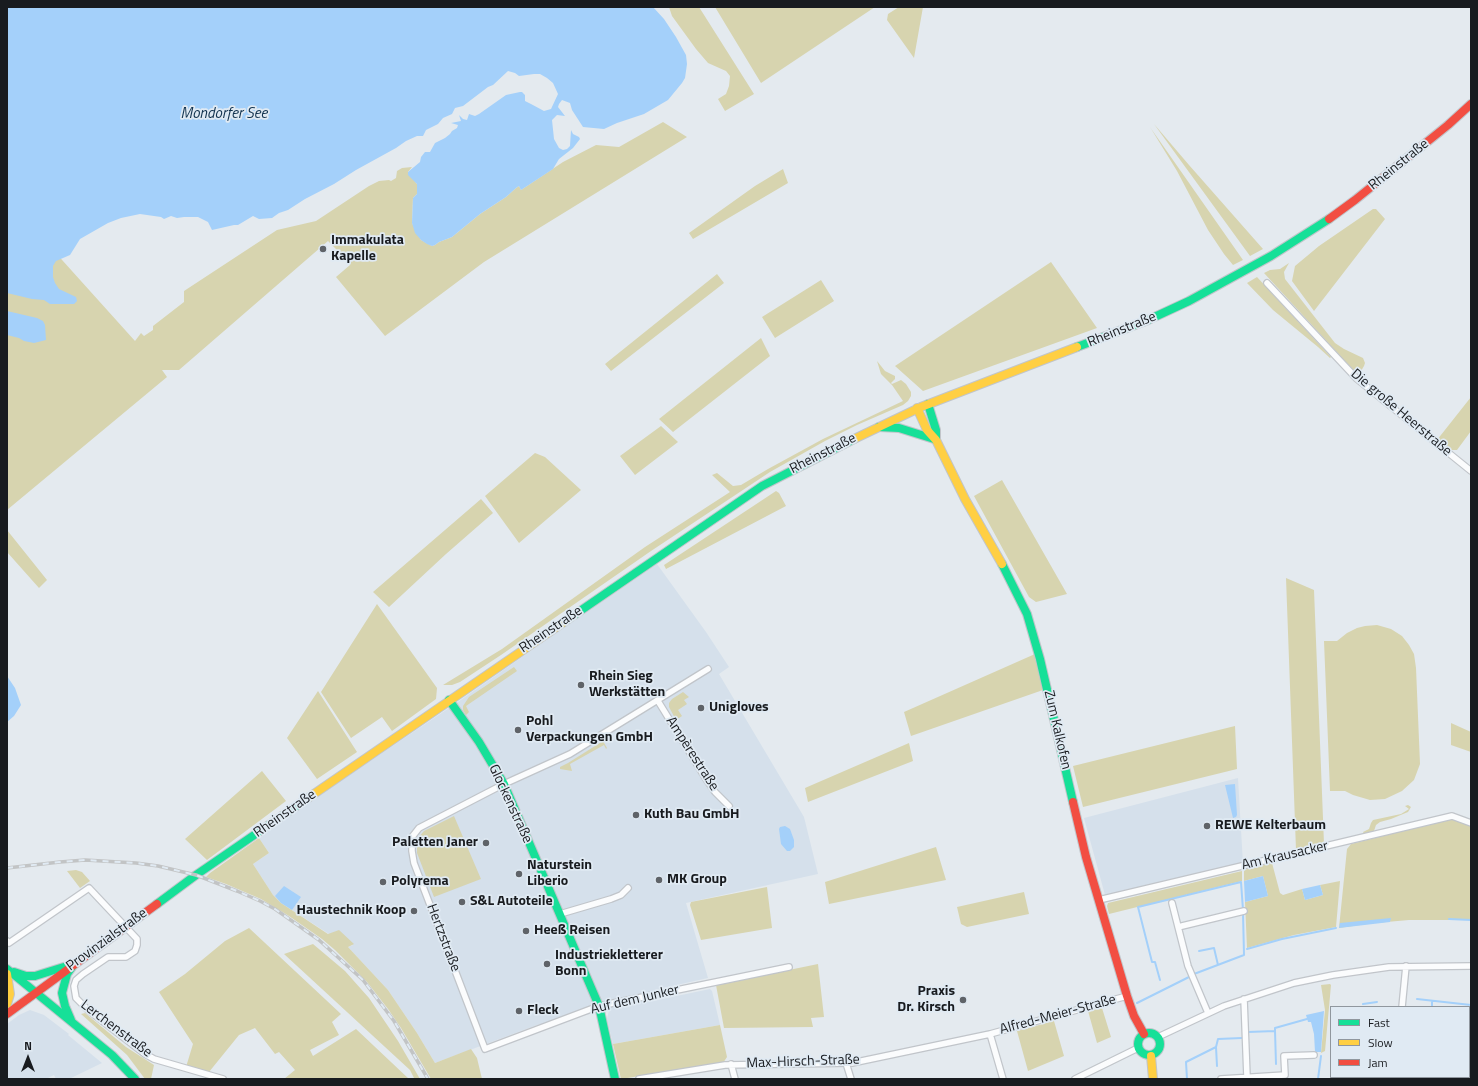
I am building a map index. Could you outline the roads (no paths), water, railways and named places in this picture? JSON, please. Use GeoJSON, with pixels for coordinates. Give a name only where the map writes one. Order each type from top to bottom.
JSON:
{"type":"FeatureCollection","features":[{"type":"Feature","properties":{"kind":"main road","name":"Rheinstraße"},"geometry":{"type":"LineString","coordinates":[[207,867],[762,486],[917,408],[1148,320],[1231,279],[1271,256],[1350,204],[1413,154],[1471,104]]}},
{"type":"Feature","properties":{"kind":"main road","name":"Zum Kalkofen"},"geometry":{"type":"LineString","coordinates":[[928,404],[936,430],[936,440]]}},
{"type":"Feature","properties":{"kind":"main road","name":"Zum Kalkofen"},"geometry":{"type":"LineString","coordinates":[[917,408],[927,430],[936,440],[965,499],[1020,597],[1031,625],[1086,857],[1127,996],[1134,1016],[1144,1034]]}},
{"type":"Feature","properties":{"kind":"main road"},"geometry":{"type":"LineString","coordinates":[[877,427],[899,428],[936,440]]}},
{"type":"Feature","properties":{"kind":"main road","name":"Glockenstraße"},"geometry":{"type":"LineString","coordinates":[[449,700],[490,760],[504,784],[599,1006],[615,1079]]}},
{"type":"Feature","properties":{"kind":"main road","name":"Provinzialstraße"},"geometry":{"type":"LineString","coordinates":[[7,1014],[207,867]]}},
{"type":"Feature","properties":{"kind":"main road"},"geometry":{"type":"LineString","coordinates":[[7,969],[18,974],[35,976],[75,963]]}},
{"type":"Feature","properties":{"kind":"main road"},"geometry":{"type":"LineString","coordinates":[[71,1021],[62,993],[68,974],[75,963]]}},
{"type":"Feature","properties":{"kind":"main road"},"geometry":{"type":"LineString","coordinates":[[7,969],[112,1055],[135,1079]]}},
{"type":"Feature","properties":{"kind":"main road"},"geometry":{"type":"LineString","coordinates":[[7,974],[10,994],[7,1004]]}},
{"type":"Feature","properties":{"kind":"main road"},"geometry":{"type":"LineString","coordinates":[[1152,1033],[1158,1037],[1161,1045],[1160,1049],[1154,1054],[1150,1056],[1143,1054],[1138,1048],[1138,1040],[1144,1034],[1152,1033]]}},
{"type":"Feature","properties":{"kind":"main road"},"geometry":{"type":"LineString","coordinates":[[1150,1056],[1153,1079]]}},
{"type":"Feature","properties":{"kind":"street","name":"Die große Heerstraße"},"geometry":{"type":"LineString","coordinates":[[1267,282],[1357,379],[1471,471]]}},
{"type":"Feature","properties":{"kind":"street","name":"Ampèrestraße"},"geometry":{"type":"LineString","coordinates":[[504,784],[570,754],[708,669]]}},
{"type":"Feature","properties":{"kind":"street","name":"Ampèrestraße"},"geometry":{"type":"LineString","coordinates":[[658,701],[706,779],[715,792],[729,806]]}},
{"type":"Feature","properties":{"kind":"street","name":"Hertzstraße"},"geometry":{"type":"LineString","coordinates":[[485,1049],[414,862],[411,841],[412,836],[419,828],[504,784]]}},
{"type":"Feature","properties":{"kind":"street","name":"Am Krausacker"},"geometry":{"type":"LineString","coordinates":[[1099,902],[1103,899],[1452,816],[1471,823]]}},
{"type":"Feature","properties":{"kind":"street"},"geometry":{"type":"LineString","coordinates":[[7,941],[10,943],[89,888],[126,926]]}},
{"type":"Feature","properties":{"kind":"street"},"geometry":{"type":"LineString","coordinates":[[560,914],[622,895],[628,888]]}},
{"type":"Feature","properties":{"kind":"street"},"geometry":{"type":"LineString","coordinates":[[1172,903],[1188,966],[1208,1013]]}},
{"type":"Feature","properties":{"kind":"street"},"geometry":{"type":"LineString","coordinates":[[1178,927],[1244,912]]}},
{"type":"Feature","properties":{"kind":"street","name":"Lerchenstraße"},"geometry":{"type":"LineString","coordinates":[[126,926],[137,939],[135,951],[126,956],[108,957],[76,980],[74,986],[76,998],[79,1003],[145,1054],[223,1079]]}},
{"type":"Feature","properties":{"kind":"street"},"geometry":{"type":"LineString","coordinates":[[1158,1037],[1208,1013],[1244,999],[1294,983],[1370,969],[1406,966],[1471,966]]}},
{"type":"Feature","properties":{"kind":"street"},"geometry":{"type":"LineString","coordinates":[[1402,1006],[1406,966]]}},
{"type":"Feature","properties":{"kind":"street","name":"Auf dem Junker"},"geometry":{"type":"LineString","coordinates":[[485,1049],[599,1006],[789,967]]}},
{"type":"Feature","properties":{"kind":"street","name":"Alfred-Meier-Straße"},"geometry":{"type":"LineString","coordinates":[[990,1034],[1127,996]]}},
{"type":"Feature","properties":{"kind":"street"},"geometry":{"type":"LineString","coordinates":[[1244,999],[1247,1077]]}},
{"type":"Feature","properties":{"kind":"street"},"geometry":{"type":"LineString","coordinates":[[990,1034],[1003,1079]]}},
{"type":"Feature","properties":{"kind":"street","name":"Max-Hirsch-Straße"},"geometry":{"type":"LineString","coordinates":[[639,1079],[731,1064],[846,1063],[990,1034]]}},
{"type":"Feature","properties":{"kind":"street"},"geometry":{"type":"LineString","coordinates":[[1075,1079],[1138,1048]]}},
{"type":"Feature","properties":{"kind":"street"},"geometry":{"type":"LineString","coordinates":[[1221,1079],[1285,1076],[1284,1056],[1314,1055]]}},
{"type":"Feature","properties":{"kind":"street"},"geometry":{"type":"LineString","coordinates":[[846,1063],[851,1079]]}},
{"type":"Feature","properties":{"kind":"street"},"geometry":{"type":"LineString","coordinates":[[731,1064],[734,1079]]}},
{"type":"Feature","properties":{"kind":"water","name":"Mondorfer See"},"geometry":{"type":"Polygon","coordinates":[[[7,7],[653,7],[664,19],[676,37],[686,55],[687,64],[685,78],[668,100],[644,114],[604,129],[583,127],[572,110],[570,103],[562,100],[558,107],[565,116],[557,115],[552,120],[554,139],[559,148],[563,150],[567,149],[570,146],[571,130],[573,134],[580,139],[573,148],[559,159],[553,169],[521,190],[519,186],[506,197],[480,214],[452,237],[435,245],[432,246],[427,244],[415,233],[412,223],[413,198],[417,194],[417,184],[408,175],[408,172],[420,162],[421,157],[425,152],[430,152],[435,143],[445,138],[457,128],[458,125],[451,123],[461,121],[459,115],[463,119],[467,120],[469,114],[475,116],[506,95],[520,92],[525,95],[525,101],[544,111],[551,109],[558,94],[553,83],[547,78],[540,74],[519,76],[508,71],[493,85],[488,87],[463,106],[455,108],[452,114],[443,118],[438,124],[426,130],[423,136],[417,136],[406,141],[334,184],[272,218],[259,219],[253,216],[238,225],[212,230],[208,222],[198,217],[177,218],[171,216],[164,219],[161,217],[140,214],[121,218],[108,223],[80,239],[70,255],[56,261],[53,266],[53,277],[59,289],[76,297],[77,301],[74,304],[50,304],[44,300],[32,299],[7,293],[7,7]]]}},
{"type":"Feature","properties":{"kind":"water"},"geometry":{"type":"Polygon","coordinates":[[[7,311],[37,318],[43,321],[45,325],[46,340],[34,343],[7,335],[7,311]]]}},
{"type":"Feature","properties":{"kind":"water"},"geometry":{"type":"Polygon","coordinates":[[[7,676],[15,688],[21,705],[14,716],[7,722],[7,676]]]}},
{"type":"Feature","properties":{"kind":"water"},"geometry":{"type":"Polygon","coordinates":[[[1235,784],[1237,815],[1233,818],[1225,785],[1235,784]]]}},
{"type":"Feature","properties":{"kind":"water"},"geometry":{"type":"Polygon","coordinates":[[[785,826],[790,829],[794,840],[794,847],[790,851],[787,851],[781,844],[779,829],[780,827],[785,826]]]}},
{"type":"Feature","properties":{"kind":"water"},"geometry":{"type":"Polygon","coordinates":[[[1263,876],[1268,896],[1245,902],[1244,881],[1263,876]]]}},
{"type":"Feature","properties":{"kind":"water"},"geometry":{"type":"Polygon","coordinates":[[[1320,885],[1323,895],[1305,900],[1302,889],[1320,885]]]}},
{"type":"Feature","properties":{"kind":"water"},"geometry":{"type":"Polygon","coordinates":[[[284,886],[301,897],[292,910],[281,903],[275,896],[284,886]]]}},
{"type":"Feature","properties":{"kind":"water"},"geometry":{"type":"Polygon","coordinates":[[[1391,918],[1390,922],[1339,928],[1340,923],[1391,918]]]}},
{"type":"Feature","properties":{"kind":"water"},"geometry":{"type":"Polygon","coordinates":[[[1324,1011],[1321,1052],[1315,1052],[1314,1034],[1311,1022],[1308,1022],[1306,1015],[1324,1011]]]}},
{"type":"Feature","properties":{"kind":"waterway"},"geometry":{"type":"LineString","coordinates":[[1160,980],[1155,962],[1152,962],[1138,907],[1241,882],[1243,910]]}},
{"type":"Feature","properties":{"kind":"waterway"},"geometry":{"type":"LineString","coordinates":[[1194,974],[1244,955],[1243,913]]}},
{"type":"Feature","properties":{"kind":"waterway"},"geometry":{"type":"LineString","coordinates":[[1449,919],[1471,920]]}},
{"type":"Feature","properties":{"kind":"waterway"},"geometry":{"type":"LineString","coordinates":[[1247,949],[1282,939],[1336,928]]}},
{"type":"Feature","properties":{"kind":"waterway"},"geometry":{"type":"LineString","coordinates":[[1199,951],[1214,948],[1218,965]]}},
{"type":"Feature","properties":{"kind":"waterway"},"geometry":{"type":"LineString","coordinates":[[1137,1003],[1189,977]]}},
{"type":"Feature","properties":{"kind":"waterway"},"geometry":{"type":"LineString","coordinates":[[1417,999],[1471,1005]]}},
{"type":"Feature","properties":{"kind":"waterway"},"geometry":{"type":"LineString","coordinates":[[1432,1001],[1432,1006]]}},
{"type":"Feature","properties":{"kind":"waterway"},"geometry":{"type":"LineString","coordinates":[[1363,1004],[1377,1002]]}},
{"type":"Feature","properties":{"kind":"waterway"},"geometry":{"type":"LineString","coordinates":[[1248,1032],[1275,1031],[1275,1028],[1307,1019]]}},
{"type":"Feature","properties":{"kind":"waterway"},"geometry":{"type":"LineString","coordinates":[[1275,1031],[1276,1064]]}},
{"type":"Feature","properties":{"kind":"waterway"},"geometry":{"type":"LineString","coordinates":[[1217,1066],[1216,1047],[1218,1039],[1242,1038]]}},
{"type":"Feature","properties":{"kind":"waterway"},"geometry":{"type":"LineString","coordinates":[[1187,1079],[1186,1062],[1216,1047]]}},
{"type":"Feature","properties":{"kind":"waterway"},"geometry":{"type":"LineString","coordinates":[[1318,1079],[1321,1056]]}},
{"type":"Feature","properties":{"kind":"railway"},"geometry":{"type":"LineString","coordinates":[[7,868],[85,860],[136,863],[158,866],[196,875],[260,901],[275,909],[319,940],[363,980],[394,1021],[428,1079]]}},
{"type":"Feature","properties":{"kind":"place","name":"Immakulata Kapelle"},"geometry":{"type":"Point","coordinates":[323,249]}},
{"type":"Feature","properties":{"kind":"place","name":"Rhein Sieg Werkstätten"},"geometry":{"type":"Point","coordinates":[581,685]}},
{"type":"Feature","properties":{"kind":"place","name":"Unigloves"},"geometry":{"type":"Point","coordinates":[701,708]}},
{"type":"Feature","properties":{"kind":"place","name":"Pohl Verpackungen GmbH"},"geometry":{"type":"Point","coordinates":[518,730]}},
{"type":"Feature","properties":{"kind":"place","name":"Kuth Bau GmbH"},"geometry":{"type":"Point","coordinates":[636,815]}},
{"type":"Feature","properties":{"kind":"place","name":"REWE Kelterbaum"},"geometry":{"type":"Point","coordinates":[1207,826]}},
{"type":"Feature","properties":{"kind":"place","name":"Paletten Janer"},"geometry":{"type":"Point","coordinates":[486,843]}},
{"type":"Feature","properties":{"kind":"place","name":"Naturstein Liberio"},"geometry":{"type":"Point","coordinates":[519,874]}},
{"type":"Feature","properties":{"kind":"place","name":"MK Group"},"geometry":{"type":"Point","coordinates":[659,880]}},
{"type":"Feature","properties":{"kind":"place","name":"Polyrema"},"geometry":{"type":"Point","coordinates":[383,882]}},
{"type":"Feature","properties":{"kind":"place","name":"S&L Autoteile"},"geometry":{"type":"Point","coordinates":[462,902]}},
{"type":"Feature","properties":{"kind":"place","name":"Haustechnik Koop"},"geometry":{"type":"Point","coordinates":[414,911]}},
{"type":"Feature","properties":{"kind":"place","name":"Heeß Reisen"},"geometry":{"type":"Point","coordinates":[526,931]}},
{"type":"Feature","properties":{"kind":"place","name":"Industriekletterer Bonn"},"geometry":{"type":"Point","coordinates":[547,964]}},
{"type":"Feature","properties":{"kind":"place","name":"Praxis Dr. Kirsch"},"geometry":{"type":"Point","coordinates":[963,1000]}},
{"type":"Feature","properties":{"kind":"place","name":"Fleck"},"geometry":{"type":"Point","coordinates":[519,1011]}}]}
